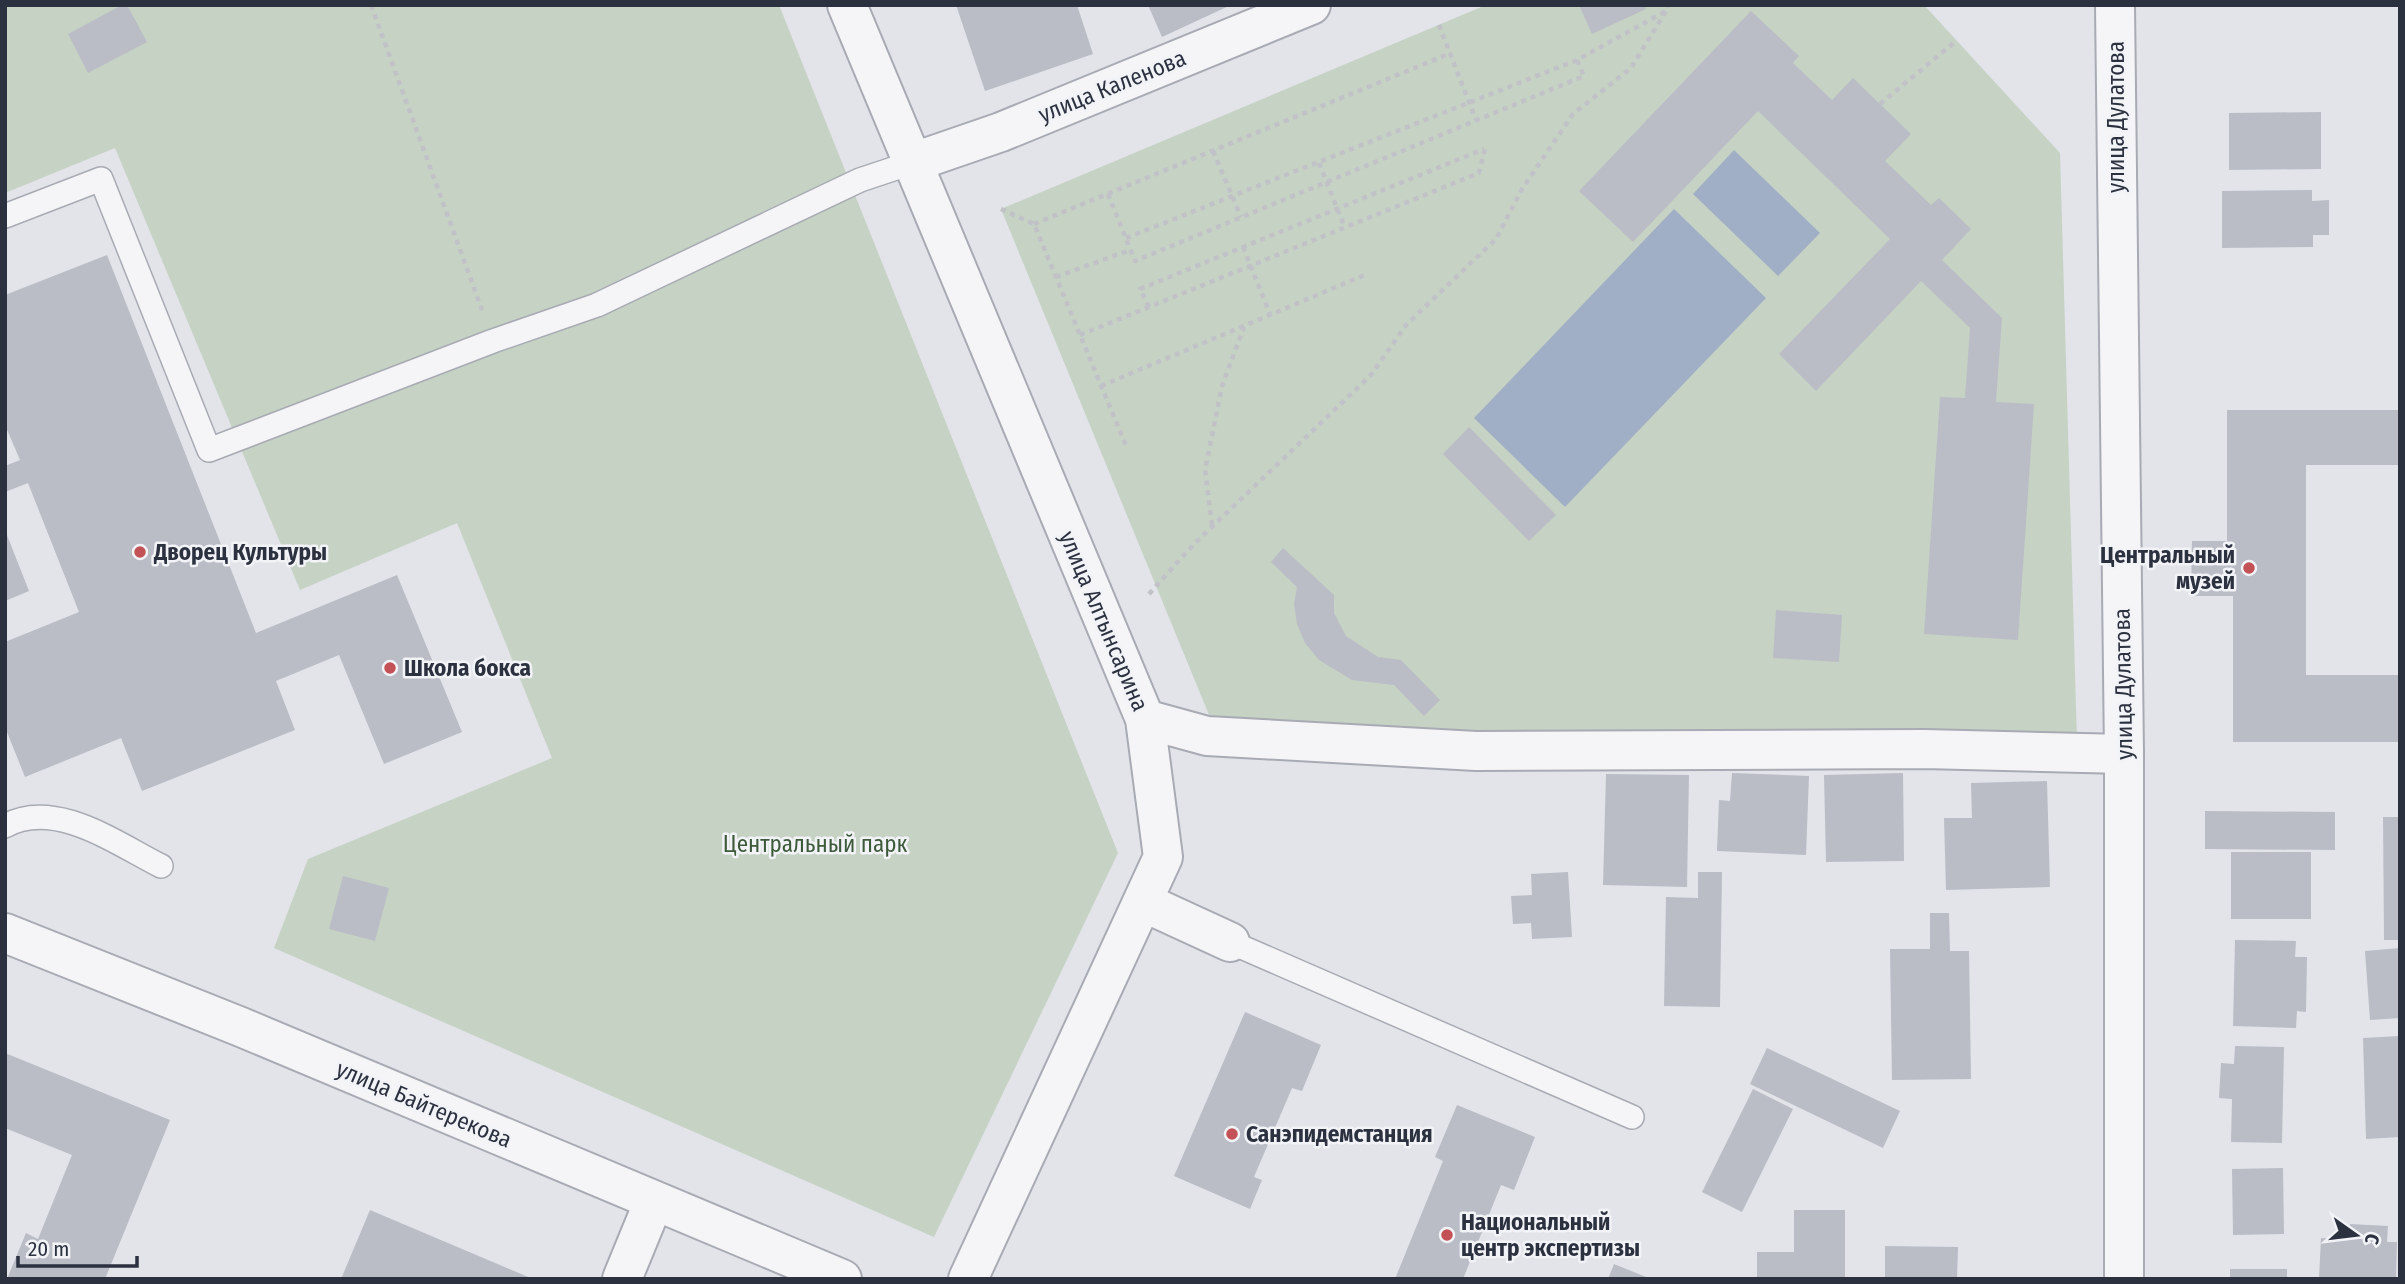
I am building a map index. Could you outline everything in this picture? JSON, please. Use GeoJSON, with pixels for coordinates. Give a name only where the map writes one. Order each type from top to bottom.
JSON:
{"type":"FeatureCollection","features":[{"type":"Feature","properties":{"kind":"street","name":"улица Алтынсарина"},"geometry":{"type":"LineString","coordinates":[[847,5],[1145,719],[1163,857],[968,1279]]}},
{"type":"Feature","properties":{"kind":"street","name":"улица Каленова"},"geometry":{"type":"LineString","coordinates":[[911,163],[1000,132],[1311,5]]}},
{"type":"Feature","properties":{"kind":"street","name":"улица Дулатова"},"geometry":{"type":"LineString","coordinates":[[2115,5],[2124,754],[2124,1279]]}},
{"type":"Feature","properties":{"kind":"street"},"geometry":{"type":"LineString","coordinates":[[1145,719],[1207,736],[1476,751],[1924,749],[2124,754]]}},
{"type":"Feature","properties":{"kind":"street"},"geometry":{"type":"LineString","coordinates":[[1143,902],[1230,942]]}},
{"type":"Feature","properties":{"kind":"street","name":"улица Байтерекова"},"geometry":{"type":"LineString","coordinates":[[5,933],[241,1027],[842,1279]]}},
{"type":"Feature","properties":{"kind":"street"},"geometry":{"type":"LineString","coordinates":[[622,1279],[654,1201]]}},
{"type":"Feature","properties":{"kind":"lane"},"geometry":{"type":"LineString","coordinates":[[5,216],[101,179],[209,450],[493,341],[597,305],[860,180],[911,163]]}},
{"type":"Feature","properties":{"kind":"lane"},"geometry":{"type":"LineString","coordinates":[[5,826],[16,820],[34,818],[70,821],[161,866]]}},
{"type":"Feature","properties":{"kind":"lane"},"geometry":{"type":"LineString","coordinates":[[1230,942],[1632,1117]]}},
{"type":"Feature","properties":{"kind":"path"},"geometry":{"type":"LineString","coordinates":[[371,5],[493,341]]}},
{"type":"Feature","properties":{"kind":"path"},"geometry":{"type":"LineString","coordinates":[[1126,238],[1577,60],[1667,8]]}},
{"type":"Feature","properties":{"kind":"path"},"geometry":{"type":"LineString","coordinates":[[1149,594],[1212,526],[1370,376],[1407,324],[1496,239],[1522,190],[1573,114],[1631,68],[1667,8]]}},
{"type":"Feature","properties":{"kind":"path"},"geometry":{"type":"LineString","coordinates":[[1439,25],[1476,120]]}},
{"type":"Feature","properties":{"kind":"path"},"geometry":{"type":"LineString","coordinates":[[1880,104],[1956,41]]}},
{"type":"Feature","properties":{"kind":"path"},"geometry":{"type":"LineString","coordinates":[[1034,225],[1451,53]]}},
{"type":"Feature","properties":{"kind":"path"},"geometry":{"type":"LineString","coordinates":[[1108,194],[1135,261],[1584,76],[1577,60]]}},
{"type":"Feature","properties":{"kind":"path"},"geometry":{"type":"LineString","coordinates":[[1080,335],[1251,267],[1479,173],[1485,149],[1140,289],[1149,307]]}},
{"type":"Feature","properties":{"kind":"path"},"geometry":{"type":"LineString","coordinates":[[1213,151],[1241,217]]}},
{"type":"Feature","properties":{"kind":"path"},"geometry":{"type":"LineString","coordinates":[[1319,163],[1345,228]]}},
{"type":"Feature","properties":{"kind":"path"},"geometry":{"type":"LineString","coordinates":[[1001,209],[1034,225],[1127,448]]}},
{"type":"Feature","properties":{"kind":"path"},"geometry":{"type":"LineString","coordinates":[[1243,247],[1270,314]]}},
{"type":"Feature","properties":{"kind":"path"},"geometry":{"type":"LineString","coordinates":[[1056,277],[1130,250]]}},
{"type":"Feature","properties":{"kind":"path"},"geometry":{"type":"LineString","coordinates":[[1101,386],[1367,274]]}},
{"type":"Feature","properties":{"kind":"path"},"geometry":{"type":"LineString","coordinates":[[1212,526],[1205,470],[1223,386],[1244,326]]}},
{"type":"Feature","properties":{"kind":"green space","name":"Центральный парк"},"geometry":{"type":"Polygon","coordinates":[[[5,5],[779,5],[1118,853],[934,1237],[274,948],[308,859],[552,758],[457,523],[300,590],[115,148],[5,193],[5,5]]]}},
{"type":"Feature","properties":{"kind":"green space"},"geometry":{"type":"Polygon","coordinates":[[[1486,5],[1924,5],[2060,153],[2077,742],[1457,744],[1214,727],[1001,209],[1486,5]]]}},
{"type":"Feature","properties":{"kind":"water"},"geometry":{"type":"Polygon","coordinates":[[[1734,150],[1820,233],[1778,276],[1693,194],[1734,150]]]}},
{"type":"Feature","properties":{"kind":"water"},"geometry":{"type":"Polygon","coordinates":[[[1674,209],[1766,298],[1565,507],[1474,418],[1674,209]]]}},
{"type":"Feature","properties":{"kind":"building"},"geometry":{"type":"Polygon","coordinates":[[[122,5],[127,5],[147,42],[88,73],[68,34],[122,5]]]}},
{"type":"Feature","properties":{"kind":"building"},"geometry":{"type":"Polygon","coordinates":[[[956,5],[1077,5],[1093,54],[985,91],[956,5]]]}},
{"type":"Feature","properties":{"kind":"building"},"geometry":{"type":"Polygon","coordinates":[[[1148,5],[1231,5],[1162,37],[1148,5]]]}},
{"type":"Feature","properties":{"kind":"building"},"geometry":{"type":"Polygon","coordinates":[[[1579,5],[1645,5],[1646,9],[1592,34],[1579,5]]]}},
{"type":"Feature","properties":{"kind":"building"},"geometry":{"type":"Polygon","coordinates":[[[1751,11],[1799,56],[1793,63],[1832,100],[1853,78],[1911,134],[1885,161],[1931,205],[1939,198],[1971,229],[1942,260],[2002,318],[1996,402],[2034,404],[2018,640],[1924,634],[1940,397],[1965,398],[1970,328],[1921,281],[1816,391],[1779,354],[1890,239],[1758,111],[1633,242],[1579,191],[1751,11]]]}},
{"type":"Feature","properties":{"kind":"building"},"geometry":{"type":"Polygon","coordinates":[[[2321,112],[2321,169],[2229,170],[2229,113],[2321,112]]]}},
{"type":"Feature","properties":{"kind":"building"},"geometry":{"type":"Polygon","coordinates":[[[2312,190],[2312,201],[2329,200],[2329,235],[2313,235],[2313,247],[2222,248],[2222,191],[2312,190]]]}},
{"type":"Feature","properties":{"kind":"building","name":"Дворец Культуры"},"geometry":{"type":"Polygon","coordinates":[[[107,255],[256,633],[397,575],[462,732],[384,764],[339,655],[276,681],[295,730],[142,791],[121,738],[25,777],[5,727],[5,642],[79,612],[28,483],[5,492],[5,466],[20,460],[5,425],[5,295],[107,255]]]}},
{"type":"Feature","properties":{"kind":"building","name":"Центральный музей"},"geometry":{"type":"Polygon","coordinates":[[[2227,410],[2400,410],[2400,465],[2306,465],[2306,675],[2400,675],[2400,742],[2233,742],[2233,596],[2191,596],[2192,541],[2227,541],[2227,410]]]}},
{"type":"Feature","properties":{"kind":"building"},"geometry":{"type":"Polygon","coordinates":[[[1469,427],[1556,515],[1529,541],[1443,454],[1469,427]]]}},
{"type":"Feature","properties":{"kind":"building"},"geometry":{"type":"Polygon","coordinates":[[[5,530],[29,591],[5,601],[5,530]]]}},
{"type":"Feature","properties":{"kind":"building"},"geometry":{"type":"Polygon","coordinates":[[[1283,548],[1334,595],[1334,613],[1346,636],[1378,657],[1401,660],[1440,700],[1424,716],[1394,685],[1352,680],[1319,660],[1305,643],[1297,624],[1294,604],[1297,587],[1271,562],[1283,548]]]}},
{"type":"Feature","properties":{"kind":"building"},"geometry":{"type":"Polygon","coordinates":[[[1776,610],[1842,615],[1839,662],[1773,658],[1776,610]]]}},
{"type":"Feature","properties":{"kind":"building"},"geometry":{"type":"Polygon","coordinates":[[[1732,773],[1809,776],[1806,855],[1717,851],[1719,800],[1730,801],[1732,773]]]}},
{"type":"Feature","properties":{"kind":"building"},"geometry":{"type":"Polygon","coordinates":[[[1903,773],[1904,861],[1826,862],[1824,775],[1903,773]]]}},
{"type":"Feature","properties":{"kind":"building"},"geometry":{"type":"Polygon","coordinates":[[[1606,774],[1689,775],[1687,887],[1603,885],[1606,774]]]}},
{"type":"Feature","properties":{"kind":"building"},"geometry":{"type":"Polygon","coordinates":[[[2047,781],[2050,887],[1946,890],[1944,818],[1972,818],[1971,783],[2047,781]]]}},
{"type":"Feature","properties":{"kind":"building"},"geometry":{"type":"Polygon","coordinates":[[[2205,811],[2335,812],[2335,850],[2205,849],[2205,811]]]}},
{"type":"Feature","properties":{"kind":"building"},"geometry":{"type":"Polygon","coordinates":[[[2383,817],[2400,817],[2400,940],[2384,940],[2383,817]]]}},
{"type":"Feature","properties":{"kind":"building"},"geometry":{"type":"Polygon","coordinates":[[[2231,852],[2311,852],[2311,919],[2231,919],[2231,852]]]}},
{"type":"Feature","properties":{"kind":"building"},"geometry":{"type":"Polygon","coordinates":[[[1568,872],[1572,937],[1532,939],[1531,923],[1513,924],[1511,896],[1532,895],[1531,874],[1568,872]]]}},
{"type":"Feature","properties":{"kind":"building"},"geometry":{"type":"Polygon","coordinates":[[[1698,872],[1722,872],[1720,1007],[1664,1006],[1666,897],[1698,898],[1698,872]]]}},
{"type":"Feature","properties":{"kind":"building"},"geometry":{"type":"Polygon","coordinates":[[[343,876],[389,888],[375,941],[329,929],[343,876]]]}},
{"type":"Feature","properties":{"kind":"building"},"geometry":{"type":"Polygon","coordinates":[[[1930,913],[1949,913],[1950,951],[1969,951],[1971,1079],[1892,1080],[1890,949],[1930,949],[1930,913]]]}},
{"type":"Feature","properties":{"kind":"building"},"geometry":{"type":"Polygon","coordinates":[[[2235,940],[2296,941],[2295,957],[2307,957],[2306,1012],[2297,1011],[2296,1028],[2233,1026],[2235,940]]]}},
{"type":"Feature","properties":{"kind":"building"},"geometry":{"type":"Polygon","coordinates":[[[2400,948],[2400,1018],[2370,1020],[2365,951],[2400,948]]]}},
{"type":"Feature","properties":{"kind":"building","name":"Санэпидемстанция"},"geometry":{"type":"Polygon","coordinates":[[[1245,1012],[1321,1045],[1302,1091],[1292,1088],[1254,1177],[1262,1180],[1250,1209],[1174,1176],[1245,1012]]]}},
{"type":"Feature","properties":{"kind":"building"},"geometry":{"type":"Polygon","coordinates":[[[2400,1036],[2400,1137],[2366,1139],[2363,1038],[2400,1036]]]}},
{"type":"Feature","properties":{"kind":"building"},"geometry":{"type":"Polygon","coordinates":[[[2235,1046],[2284,1047],[2282,1143],[2231,1142],[2232,1099],[2219,1098],[2221,1063],[2234,1064],[2235,1046]]]}},
{"type":"Feature","properties":{"kind":"building"},"geometry":{"type":"Polygon","coordinates":[[[1767,1048],[1900,1111],[1883,1148],[1750,1084],[1767,1048]]]}},
{"type":"Feature","properties":{"kind":"building"},"geometry":{"type":"Polygon","coordinates":[[[5,1053],[170,1120],[105,1279],[7,1279],[26,1233],[38,1239],[72,1155],[5,1128],[5,1053]]]}},
{"type":"Feature","properties":{"kind":"building"},"geometry":{"type":"Polygon","coordinates":[[[1753,1089],[1793,1109],[1742,1212],[1702,1192],[1753,1089]]]}},
{"type":"Feature","properties":{"kind":"building","name":"Национальный центр экспертизы"},"geometry":{"type":"Polygon","coordinates":[[[1457,1105],[1535,1137],[1514,1190],[1501,1185],[1463,1279],[1395,1279],[1443,1161],[1435,1157],[1457,1105]]]}},
{"type":"Feature","properties":{"kind":"building"},"geometry":{"type":"Polygon","coordinates":[[[2283,1168],[2284,1234],[2233,1235],[2232,1169],[2283,1168]]]}},
{"type":"Feature","properties":{"kind":"building"},"geometry":{"type":"Polygon","coordinates":[[[370,1210],[533,1279],[341,1279],[370,1210]]]}},
{"type":"Feature","properties":{"kind":"building"},"geometry":{"type":"Polygon","coordinates":[[[1794,1210],[1845,1210],[1845,1279],[1757,1279],[1757,1252],[1794,1252],[1794,1210]]]}},
{"type":"Feature","properties":{"kind":"building"},"geometry":{"type":"Polygon","coordinates":[[[2350,1224],[2388,1226],[2387,1242],[2397,1242],[2396,1279],[2319,1279],[2321,1238],[2350,1240],[2350,1224]]]}},
{"type":"Feature","properties":{"kind":"building"},"geometry":{"type":"Polygon","coordinates":[[[1885,1246],[1958,1247],[1957,1279],[1885,1279],[1885,1246]]]}},
{"type":"Feature","properties":{"kind":"building"},"geometry":{"type":"Polygon","coordinates":[[[1614,1264],[1651,1279],[1608,1279],[1614,1264]]]}},
{"type":"Feature","properties":{"kind":"building"},"geometry":{"type":"Polygon","coordinates":[[[2230,1269],[2287,1269],[2287,1279],[2230,1279],[2230,1269]]]}},
{"type":"Feature","properties":{"kind":"place","name":"Дворец Культуры"},"geometry":{"type":"Point","coordinates":[140,552]}},
{"type":"Feature","properties":{"kind":"place","name":"Центральный музей"},"geometry":{"type":"Point","coordinates":[2249,568]}},
{"type":"Feature","properties":{"kind":"place","name":"Школа бокса"},"geometry":{"type":"Point","coordinates":[390,668]}},
{"type":"Feature","properties":{"kind":"place","name":"Санэпидемстанция"},"geometry":{"type":"Point","coordinates":[1232,1134]}},
{"type":"Feature","properties":{"kind":"place","name":"Национальный центр экспертизы"},"geometry":{"type":"Point","coordinates":[1447,1235]}}]}
